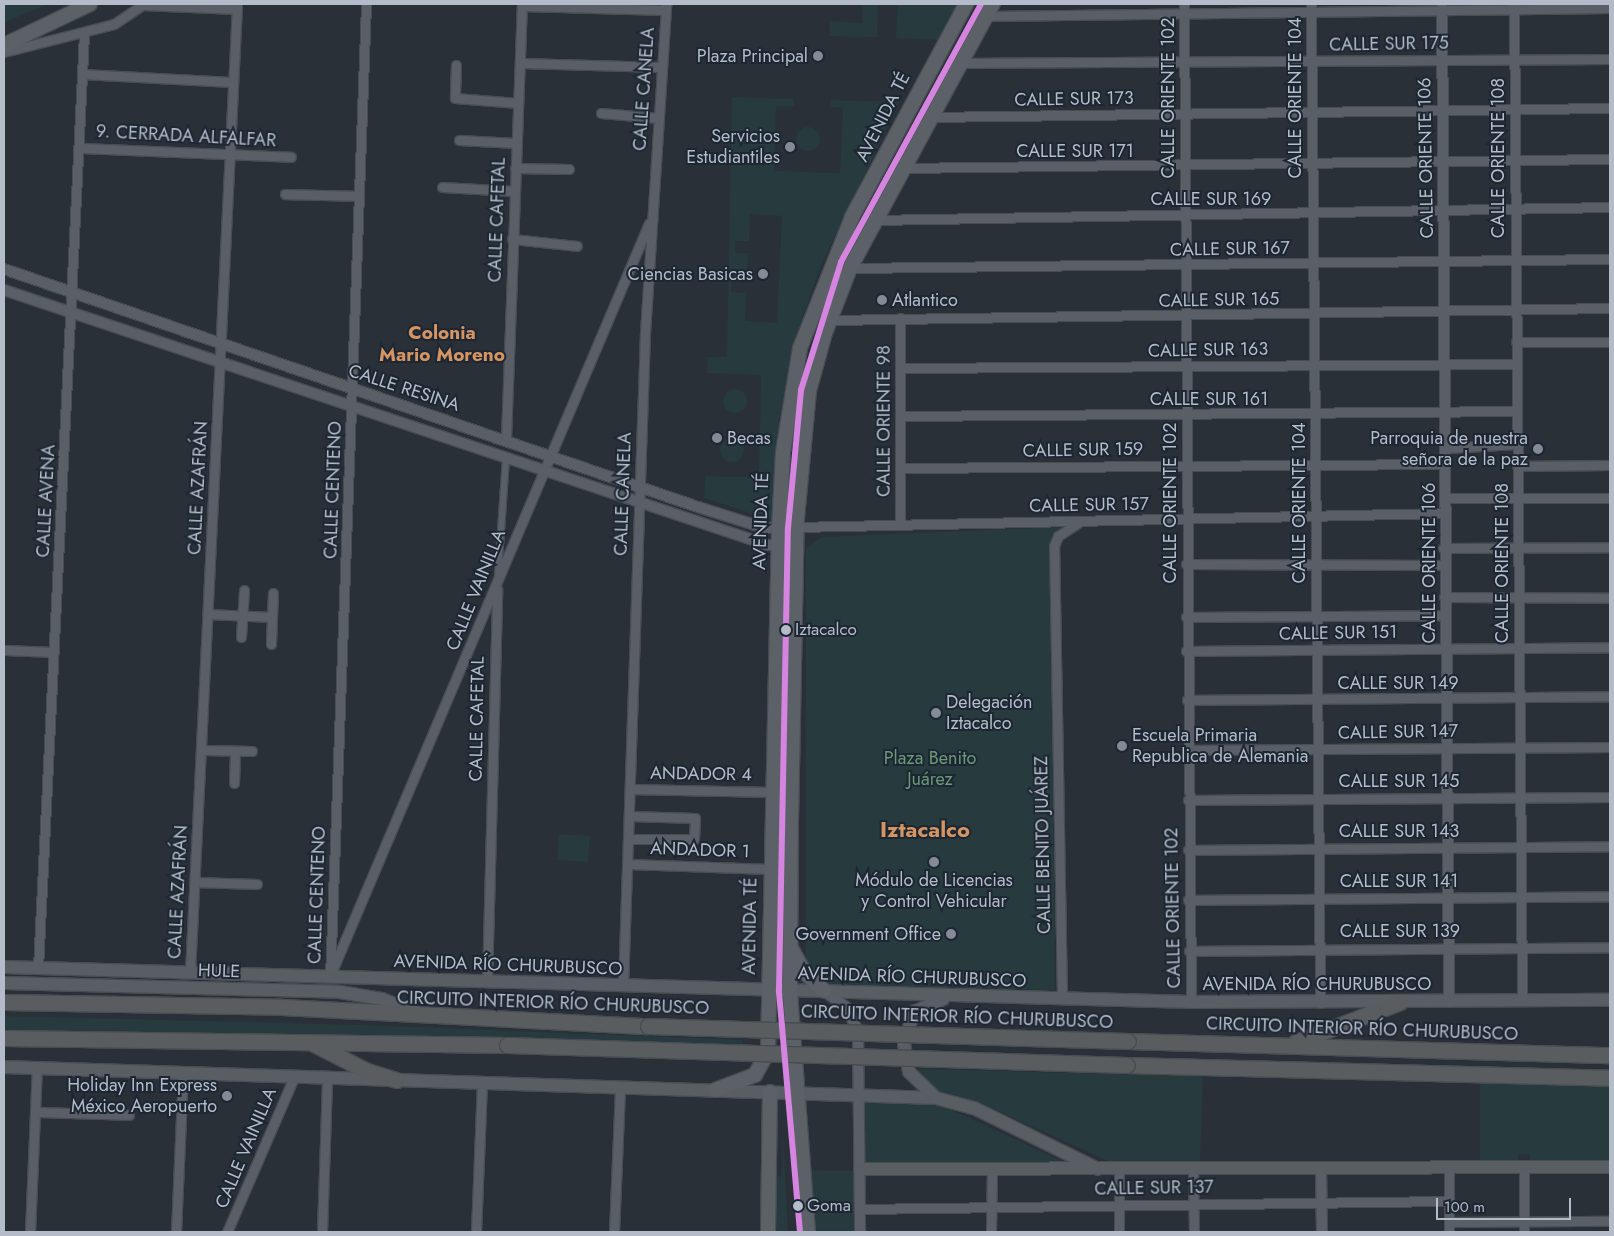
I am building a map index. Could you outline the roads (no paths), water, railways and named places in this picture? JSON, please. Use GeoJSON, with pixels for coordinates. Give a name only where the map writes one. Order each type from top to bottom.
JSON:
{"type":"FeatureCollection","features":[{"type":"Feature","properties":{"kind":"highway","name":"CIRCUITO INTERIOR RÍO CHURUBUSCO"},"geometry":{"type":"LineString","coordinates":[[4,1002],[282,1007],[430,1017],[648,1026],[1610,1055]]}},
{"type":"Feature","properties":{"kind":"highway"},"geometry":{"type":"LineString","coordinates":[[1284,1046],[1400,1002]]}},
{"type":"Feature","properties":{"kind":"highway"},"geometry":{"type":"LineString","coordinates":[[4,1038],[507,1045],[1610,1078]]}},
{"type":"Feature","properties":{"kind":"highway"},"geometry":{"type":"LineString","coordinates":[[313,1043],[368,1071],[397,1080]]}},
{"type":"Feature","properties":{"kind":"main road"},"geometry":{"type":"LineString","coordinates":[[4,45],[90,4]]}},
{"type":"Feature","properties":{"kind":"main road","name":"AVENIDA TÉ"},"geometry":{"type":"LineString","coordinates":[[715,1090],[750,1078],[764,1062],[779,528],[790,389],[812,310],[856,208],[966,4]]}},
{"type":"Feature","properties":{"kind":"main road","name":"AVENIDA TÉ"},"geometry":{"type":"LineString","coordinates":[[808,1232],[800,1092],[790,990],[796,527],[809,391],[829,320],[850,268],[873,220],[928,117],[989,10]]}},
{"type":"Feature","properties":{"kind":"main road"},"geometry":{"type":"LineString","coordinates":[[791,947],[805,973],[824,991]]}},
{"type":"Feature","properties":{"kind":"main road","name":"AVENIDA RÍO CHURUBUSCO"},"geometry":{"type":"LineString","coordinates":[[4,967],[1191,1002],[1320,1003],[1610,1000]]}},
{"type":"Feature","properties":{"kind":"main road"},"geometry":{"type":"LineString","coordinates":[[55,969],[79,985]]}},
{"type":"Feature","properties":{"kind":"main road","name":"HULE"},"geometry":{"type":"LineString","coordinates":[[4,983],[340,992],[382,999],[430,1017]]}},
{"type":"Feature","properties":{"kind":"main road"},"geometry":{"type":"LineString","coordinates":[[936,1098],[909,1072],[905,1036],[920,1007],[955,996]]}},
{"type":"Feature","properties":{"kind":"main road"},"geometry":{"type":"LineString","coordinates":[[4,1067],[936,1098],[974,1108],[1098,1169]]}},
{"type":"Feature","properties":{"kind":"main road"},"geometry":{"type":"LineString","coordinates":[[768,1232],[770,1092]]}},
{"type":"Feature","properties":{"kind":"main road"},"geometry":{"type":"LineString","coordinates":[[860,1169],[1610,1167]]}},
{"type":"Feature","properties":{"kind":"street","name":"CALLE CENTENO"},"geometry":{"type":"LineString","coordinates":[[330,977],[354,389],[366,4]]}},
{"type":"Feature","properties":{"kind":"street"},"geometry":{"type":"LineString","coordinates":[[4,52],[84,34],[114,24],[142,5],[237,6]]}},
{"type":"Feature","properties":{"kind":"street"},"geometry":{"type":"LineString","coordinates":[[522,5],[666,7]]}},
{"type":"Feature","properties":{"kind":"street","name":"CALLE CAFETAL"},"geometry":{"type":"LineString","coordinates":[[506,438],[522,5]]}},
{"type":"Feature","properties":{"kind":"street","name":"CALLE AZAFRÁN"},"geometry":{"type":"LineString","coordinates":[[190,973],[221,346],[228,154],[237,6]]}},
{"type":"Feature","properties":{"kind":"street"},"geometry":{"type":"LineString","coordinates":[[989,10],[1442,6],[1610,8]]}},
{"type":"Feature","properties":{"kind":"street","name":"CALLE ORIENTE 106"},"geometry":{"type":"LineString","coordinates":[[1442,6],[1442,163],[1446,414],[1443,548],[1448,1002]]}},
{"type":"Feature","properties":{"kind":"street","name":"CALLE ORIENTE 108"},"geometry":{"type":"LineString","coordinates":[[1514,6],[1520,947],[1522,1001]]}},
{"type":"Feature","properties":{"kind":"street","name":"CALLE CANELA"},"geometry":{"type":"LineString","coordinates":[[623,986],[639,503],[652,216],[666,7]]}},
{"type":"Feature","properties":{"kind":"street","name":"CALLE ORIENTE 102"},"geometry":{"type":"LineString","coordinates":[[1184,7],[1188,518],[1186,700],[1191,1002]]}},
{"type":"Feature","properties":{"kind":"street","name":"CALLE ORIENTE 104"},"geometry":{"type":"LineString","coordinates":[[1311,7],[1320,1003]]}},
{"type":"Feature","properties":{"kind":"street","name":"CALLE AVENA"},"geometry":{"type":"LineString","coordinates":[[38,968],[74,313],[84,34]]}},
{"type":"Feature","properties":{"kind":"street","name":"CALLE SUR 175"},"geometry":{"type":"LineString","coordinates":[[958,63],[1610,59]]}},
{"type":"Feature","properties":{"kind":"street"},"geometry":{"type":"LineString","coordinates":[[520,63],[662,67]]}},
{"type":"Feature","properties":{"kind":"street"},"geometry":{"type":"LineString","coordinates":[[456,65],[456,98],[518,102]]}},
{"type":"Feature","properties":{"kind":"street"},"geometry":{"type":"LineString","coordinates":[[82,74],[232,82]]}},
{"type":"Feature","properties":{"kind":"street","name":"CALLE SUR 173"},"geometry":{"type":"LineString","coordinates":[[928,117],[1610,108]]}},
{"type":"Feature","properties":{"kind":"street"},"geometry":{"type":"LineString","coordinates":[[601,113],[659,118]]}},
{"type":"Feature","properties":{"kind":"street"},"geometry":{"type":"LineString","coordinates":[[459,140],[516,143]]}},
{"type":"Feature","properties":{"kind":"street","name":"9. CERRADA ALFALFAR"},"geometry":{"type":"LineString","coordinates":[[80,148],[291,157]]}},
{"type":"Feature","properties":{"kind":"street","name":"CALLE SUR 171"},"geometry":{"type":"LineString","coordinates":[[901,168],[1312,166],[1610,159]]}},
{"type":"Feature","properties":{"kind":"street"},"geometry":{"type":"LineString","coordinates":[[515,168],[569,169]]}},
{"type":"Feature","properties":{"kind":"street"},"geometry":{"type":"LineString","coordinates":[[442,187],[514,191]]}},
{"type":"Feature","properties":{"kind":"street"},"geometry":{"type":"LineString","coordinates":[[285,194],[359,196]]}},
{"type":"Feature","properties":{"kind":"street","name":"CALLE SUR 169"},"geometry":{"type":"LineString","coordinates":[[873,220],[1443,212],[1610,207]]}},
{"type":"Feature","properties":{"kind":"street","name":"CALLE VAINILLA"},"geometry":{"type":"LineString","coordinates":[[330,977],[497,584],[548,453],[652,216]]}},
{"type":"Feature","properties":{"kind":"street"},"geometry":{"type":"LineString","coordinates":[[512,239],[577,246]]}},
{"type":"Feature","properties":{"kind":"street","name":"CALLE SUR 167"},"geometry":{"type":"LineString","coordinates":[[850,268],[1444,263],[1516,259],[1610,259]]}},
{"type":"Feature","properties":{"kind":"street","name":"CALLE RESINA"},"geometry":{"type":"LineString","coordinates":[[4,269],[74,292],[221,346],[506,438],[640,486],[779,528],[796,527]]}},
{"type":"Feature","properties":{"kind":"street","name":"CALLE RESINA"},"geometry":{"type":"LineString","coordinates":[[4,290],[542,468],[639,503],[779,547],[796,546]]}},
{"type":"Feature","properties":{"kind":"street","name":"CALLE SUR 165"},"geometry":{"type":"LineString","coordinates":[[829,320],[1186,317],[1610,308]]}},
{"type":"Feature","properties":{"kind":"street","name":"CALLE ORIENTE 98"},"geometry":{"type":"LineString","coordinates":[[900,318],[900,523]]}},
{"type":"Feature","properties":{"kind":"street"},"geometry":{"type":"LineString","coordinates":[[1516,342],[1610,342]]}},
{"type":"Feature","properties":{"kind":"street","name":"CALLE SUR 163"},"geometry":{"type":"LineString","coordinates":[[900,368],[1516,364]]}},
{"type":"Feature","properties":{"kind":"street","name":"CALLE SUR 161"},"geometry":{"type":"LineString","coordinates":[[900,416],[1446,414],[1517,411]]}},
{"type":"Feature","properties":{"kind":"street"},"geometry":{"type":"LineString","coordinates":[[1446,448],[1517,444]]}},
{"type":"Feature","properties":{"kind":"street","name":"CALLE CAFETAL"},"geometry":{"type":"LineString","coordinates":[[487,982],[497,584],[506,457]]}},
{"type":"Feature","properties":{"kind":"street","name":"CALLE SUR 159"},"geometry":{"type":"LineString","coordinates":[[900,468],[1446,464]]}},
{"type":"Feature","properties":{"kind":"street"},"geometry":{"type":"LineString","coordinates":[[1517,466],[1610,464]]}},
{"type":"Feature","properties":{"kind":"street"},"geometry":{"type":"LineString","coordinates":[[1445,498],[1610,498]]}},
{"type":"Feature","properties":{"kind":"street","name":"CALLE SUR 157"},"geometry":{"type":"LineString","coordinates":[[796,527],[900,523],[1079,523],[1188,518],[1443,513]]}},
{"type":"Feature","properties":{"kind":"street","name":"CALLE BENITO JUÁREZ"},"geometry":{"type":"LineString","coordinates":[[1062,998],[1054,546],[1058,536],[1079,523]]}},
{"type":"Feature","properties":{"kind":"street"},"geometry":{"type":"LineString","coordinates":[[1443,548],[1610,547]]}},
{"type":"Feature","properties":{"kind":"street"},"geometry":{"type":"LineString","coordinates":[[1186,564],[1444,565]]}},
{"type":"Feature","properties":{"kind":"street"},"geometry":{"type":"LineString","coordinates":[[241,637],[244,590]]}},
{"type":"Feature","properties":{"kind":"street"},"geometry":{"type":"LineString","coordinates":[[270,644],[273,592]]}},
{"type":"Feature","properties":{"kind":"street"},"geometry":{"type":"LineString","coordinates":[[1444,597],[1610,598]]}},
{"type":"Feature","properties":{"kind":"street"},"geometry":{"type":"LineString","coordinates":[[208,614],[272,617]]}},
{"type":"Feature","properties":{"kind":"street"},"geometry":{"type":"LineString","coordinates":[[1186,617],[1444,615]]}},
{"type":"Feature","properties":{"kind":"street","name":"CALLE SUR 151"},"geometry":{"type":"LineString","coordinates":[[1186,651],[1610,647]]}},
{"type":"Feature","properties":{"kind":"street"},"geometry":{"type":"LineString","coordinates":[[4,650],[54,652]]}},
{"type":"Feature","properties":{"kind":"street","name":"CALLE SUR 149"},"geometry":{"type":"LineString","coordinates":[[1186,700],[1610,696]]}},
{"type":"Feature","properties":{"kind":"street","name":"CALLE SUR 147"},"geometry":{"type":"LineString","coordinates":[[1187,750],[1318,750],[1519,746],[1610,747]]}},
{"type":"Feature","properties":{"kind":"street"},"geometry":{"type":"LineString","coordinates":[[202,750],[252,751]]}},
{"type":"Feature","properties":{"kind":"street"},"geometry":{"type":"LineString","coordinates":[[234,783],[235,751]]}},
{"type":"Feature","properties":{"kind":"street","name":"ANDADOR 4"},"geometry":{"type":"LineString","coordinates":[[630,789],[772,792]]}},
{"type":"Feature","properties":{"kind":"street","name":"CALLE SUR 145"},"geometry":{"type":"LineString","coordinates":[[1188,800],[1610,797]]}},
{"type":"Feature","properties":{"kind":"street"},"geometry":{"type":"LineString","coordinates":[[629,816],[695,818],[694,839],[629,839]]}},
{"type":"Feature","properties":{"kind":"street","name":"CALLE SUR 143"},"geometry":{"type":"LineString","coordinates":[[1188,850],[1610,846]]}},
{"type":"Feature","properties":{"kind":"street","name":"ANDADOR 1"},"geometry":{"type":"LineString","coordinates":[[628,864],[770,869]]}},
{"type":"Feature","properties":{"kind":"street"},"geometry":{"type":"LineString","coordinates":[[195,882],[257,884]]}},
{"type":"Feature","properties":{"kind":"street","name":"CALLE SUR 141"},"geometry":{"type":"LineString","coordinates":[[1188,900],[1610,896]]}},
{"type":"Feature","properties":{"kind":"street","name":"CALLE SUR 139"},"geometry":{"type":"LineString","coordinates":[[1189,951],[1319,948],[1610,947]]}},
{"type":"Feature","properties":{"kind":"street"},"geometry":{"type":"LineString","coordinates":[[824,991],[845,1006],[855,1021],[860,1096],[860,1232]]}},
{"type":"Feature","properties":{"kind":"street"},"geometry":{"type":"LineString","coordinates":[[30,1232],[37,1068]]}},
{"type":"Feature","properties":{"kind":"street"},"geometry":{"type":"LineString","coordinates":[[176,1232],[183,1073]]}},
{"type":"Feature","properties":{"kind":"street","name":"CALLE VAINILLA"},"geometry":{"type":"LineString","coordinates":[[227,1232],[294,1077]]}},
{"type":"Feature","properties":{"kind":"street"},"geometry":{"type":"LineString","coordinates":[[322,1232],[327,1078]]}},
{"type":"Feature","properties":{"kind":"street"},"geometry":{"type":"LineString","coordinates":[[476,1232],[482,1083]]}},
{"type":"Feature","properties":{"kind":"street"},"geometry":{"type":"LineString","coordinates":[[614,1232],[620,1087]]}},
{"type":"Feature","properties":{"kind":"street"},"geometry":{"type":"LineString","coordinates":[[35,1112],[129,1115]]}},
{"type":"Feature","properties":{"kind":"street"},"geometry":{"type":"LineString","coordinates":[[1449,1168],[1449,1232]]}},
{"type":"Feature","properties":{"kind":"street"},"geometry":{"type":"LineString","coordinates":[[1524,1168],[1524,1232]]}},
{"type":"Feature","properties":{"kind":"street"},"geometry":{"type":"LineString","coordinates":[[990,1232],[992,1169]]}},
{"type":"Feature","properties":{"kind":"street"},"geometry":{"type":"LineString","coordinates":[[1118,1169],[1119,1232]]}},
{"type":"Feature","properties":{"kind":"street"},"geometry":{"type":"LineString","coordinates":[[1193,1169],[1194,1232]]}},
{"type":"Feature","properties":{"kind":"street"},"geometry":{"type":"LineString","coordinates":[[1321,1169],[1322,1232]]}},
{"type":"Feature","properties":{"kind":"street","name":"CALLE SUR 137"},"geometry":{"type":"LineString","coordinates":[[860,1209],[1449,1201]]}},
{"type":"Feature","properties":{"kind":"street"},"geometry":{"type":"LineString","coordinates":[[1449,1222],[1610,1222]]}},
{"type":"Feature","properties":{"kind":"place","name":"Plaza Principal"},"geometry":{"type":"Point","coordinates":[818,56]}},
{"type":"Feature","properties":{"kind":"place","name":"Servicios Estudiantiles"},"geometry":{"type":"Point","coordinates":[790,147]}},
{"type":"Feature","properties":{"kind":"place","name":"Ciencias Basicas"},"geometry":{"type":"Point","coordinates":[763,274]}},
{"type":"Feature","properties":{"kind":"place","name":"Atlantico"},"geometry":{"type":"Point","coordinates":[882,300]}},
{"type":"Feature","properties":{"kind":"place","name":"Becas"},"geometry":{"type":"Point","coordinates":[717,438]}},
{"type":"Feature","properties":{"kind":"place","name":"Parroquia de nuestra señora de la paz"},"geometry":{"type":"Point","coordinates":[1538,449]}},
{"type":"Feature","properties":{"kind":"place","name":"Iztacalco"},"geometry":{"type":"Point","coordinates":[786,630]}},
{"type":"Feature","properties":{"kind":"place","name":"Delegación Iztacalco"},"geometry":{"type":"Point","coordinates":[936,713]}},
{"type":"Feature","properties":{"kind":"place","name":"Escuela Primaria Republica de Alemania"},"geometry":{"type":"Point","coordinates":[1122,746]}},
{"type":"Feature","properties":{"kind":"place","name":"Módulo de Licencias y Control Vehicular"},"geometry":{"type":"Point","coordinates":[934,862]}},
{"type":"Feature","properties":{"kind":"place","name":"Government Office"},"geometry":{"type":"Point","coordinates":[951,934]}},
{"type":"Feature","properties":{"kind":"place","name":"Holiday Inn Express México Aeropuerto"},"geometry":{"type":"Point","coordinates":[227,1096]}},
{"type":"Feature","properties":{"kind":"place","name":"Goma"},"geometry":{"type":"Point","coordinates":[798,1206]}},
{"type":"Feature","properties":{"kind":"district","name":"Colonia Mario Moreno"},"geometry":{"type":"Point","coordinates":[442,344]}},
{"type":"Feature","properties":{"kind":"district","name":"Iztacalco"},"geometry":{"type":"Point","coordinates":[925,830]}},
{"type":"Feature","properties":{"kind":"park label","name":"Plaza Benito Juárez"},"geometry":{"type":"Point","coordinates":[930,770]}}]}
